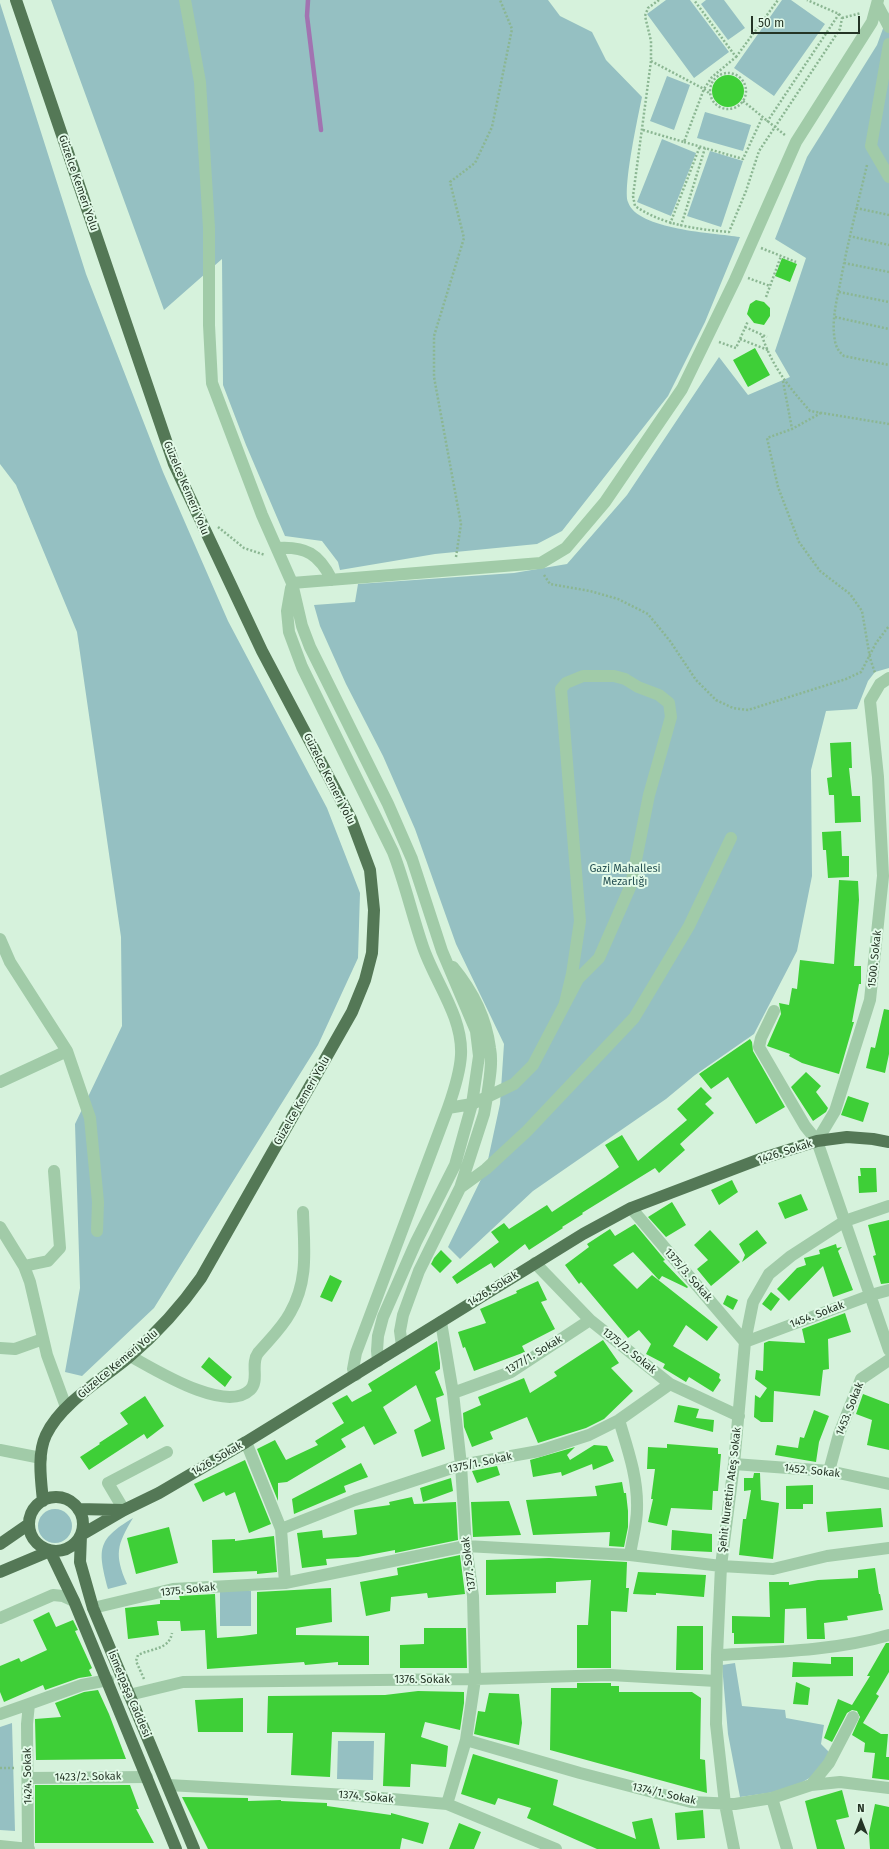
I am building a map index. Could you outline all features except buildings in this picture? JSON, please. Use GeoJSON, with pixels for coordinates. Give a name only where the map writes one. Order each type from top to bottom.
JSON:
{"type":"FeatureCollection","features":[{"type":"Feature","properties":{"kind":"main road","name":"Güzelce Kemeri Yolu"},"geometry":{"type":"LineString","coordinates":[[16,0],[174,464],[204,531],[262,651],[351,819],[370,870],[374,910],[372,953],[365,980],[352,1012],[201,1278],[181,1306],[160,1329],[130,1356],[66,1407],[45,1436],[41,1458],[43,1501]]}},
{"type":"Feature","properties":{"kind":"main road","name":"1426. Sokak"},"geometry":{"type":"LineString","coordinates":[[81,1535],[124,1510],[159,1493],[246,1442],[535,1263],[583,1234],[631,1208],[760,1159],[817,1141],[848,1137],[889,1142]]}},
{"type":"Feature","properties":{"kind":"main road"},"geometry":{"type":"LineString","coordinates":[[56,1497],[72,1503],[78,1509],[82,1518],[83,1527],[81,1535],[76,1543],[68,1549],[59,1552],[50,1551],[41,1548],[34,1541],[28,1524],[34,1508],[43,1501],[56,1497]]}},
{"type":"Feature","properties":{"kind":"main road"},"geometry":{"type":"LineString","coordinates":[[78,1509],[124,1510]]}},
{"type":"Feature","properties":{"kind":"main road"},"geometry":{"type":"LineString","coordinates":[[0,1544],[28,1524]]}},
{"type":"Feature","properties":{"kind":"main road","name":"İsmetpaşa Caddesi"},"geometry":{"type":"LineString","coordinates":[[81,1535],[80,1562],[93,1608],[194,1849]]}},
{"type":"Feature","properties":{"kind":"main road"},"geometry":{"type":"LineString","coordinates":[[0,1572],[50,1551]]}},
{"type":"Feature","properties":{"kind":"main road","name":"İsmetpaşa Caddesi"},"geometry":{"type":"LineString","coordinates":[[50,1551],[74,1601],[108,1680],[176,1849]]}},
{"type":"Feature","properties":{"kind":"street"},"geometry":{"type":"LineString","coordinates":[[185,0],[200,82],[209,228],[209,324],[212,383],[259,507],[273,552],[292,583],[302,626],[310,647],[391,811],[412,859],[442,951],[476,1031],[479,1056],[472,1104],[455,1165],[410,1255],[383,1317],[376,1350],[378,1361]]}},
{"type":"Feature","properties":{"kind":"street"},"geometry":{"type":"LineString","coordinates":[[292,583],[541,563],[566,548],[605,502],[682,389],[737,274],[796,142],[872,22],[876,4]]}},
{"type":"Feature","properties":{"kind":"street"},"geometry":{"type":"LineString","coordinates":[[876,4],[889,27]]}},
{"type":"Feature","properties":{"kind":"street"},"geometry":{"type":"LineString","coordinates":[[889,44],[870,146],[889,177]]}},
{"type":"Feature","properties":{"kind":"street"},"geometry":{"type":"LineString","coordinates":[[273,552],[290,547],[305,550],[318,558],[326,568],[332,580]]}},
{"type":"Feature","properties":{"kind":"street"},"geometry":{"type":"LineString","coordinates":[[292,583],[287,611],[289,632],[305,674],[393,852],[402,877],[423,949],[454,1021],[461,1053],[460,1070],[448,1108],[356,1353],[354,1369],[356,1375]]}},
{"type":"Feature","properties":{"kind":"street"},"geometry":{"type":"LineString","coordinates":[[448,1108],[472,1104],[514,1084],[533,1065],[578,979],[599,958],[631,885],[649,795],[671,717],[669,703],[659,695],[638,687],[625,678],[614,676],[583,676],[566,683],[560,689],[580,921],[572,974],[565,1003]]}},
{"type":"Feature","properties":{"kind":"street","name":"1500. Sokak"},"geometry":{"type":"LineString","coordinates":[[817,1141],[835,1111],[870,1000],[883,876],[878,777],[870,701],[880,684],[889,678]]}},
{"type":"Feature","properties":{"kind":"street"},"geometry":{"type":"LineString","coordinates":[[460,1188],[486,1169],[528,1131],[634,1018],[689,926],[731,838]]}},
{"type":"Feature","properties":{"kind":"street"},"geometry":{"type":"LineString","coordinates":[[0,940],[10,962],[67,1051],[90,1118],[98,1202],[96,1231]]}},
{"type":"Feature","properties":{"kind":"street"},"geometry":{"type":"LineString","coordinates":[[402,1346],[400,1331],[403,1315],[419,1272],[460,1188],[484,1114],[490,1074],[490,1049],[485,1024],[469,986],[442,951]]}},
{"type":"Feature","properties":{"kind":"street"},"geometry":{"type":"LineString","coordinates":[[774,1010],[761,1038],[759,1047],[805,1126],[817,1141],[889,1350]]}},
{"type":"Feature","properties":{"kind":"street"},"geometry":{"type":"LineString","coordinates":[[0,1082],[67,1051]]}},
{"type":"Feature","properties":{"kind":"street"},"geometry":{"type":"LineString","coordinates":[[24,1266],[48,1261],[60,1248],[54,1171]]}},
{"type":"Feature","properties":{"kind":"street","name":"Şehit Nurettin Ateş Sokak"},"geometry":{"type":"LineString","coordinates":[[734,1849],[725,1804],[716,1724],[716,1681],[721,1566],[734,1464],[745,1342],[753,1302],[769,1274],[791,1256],[845,1221],[889,1206]]}},
{"type":"Feature","properties":{"kind":"street","name":"1375/3. Sokak"},"geometry":{"type":"LineString","coordinates":[[631,1208],[745,1342]]}},
{"type":"Feature","properties":{"kind":"street"},"geometry":{"type":"LineString","coordinates":[[130,1356],[168,1378],[206,1394],[227,1397],[239,1396],[250,1391],[254,1384],[254,1367],[257,1355],[290,1314],[300,1292],[304,1271],[303,1212]]}},
{"type":"Feature","properties":{"kind":"street"},"geometry":{"type":"LineString","coordinates":[[0,1227],[24,1266],[30,1282],[43,1339],[57,1385],[66,1407]]}},
{"type":"Feature","properties":{"kind":"street","name":"1375/2. Sokak"},"geometry":{"type":"LineString","coordinates":[[535,1263],[590,1320],[670,1384],[739,1416]]}},
{"type":"Feature","properties":{"kind":"street","name":"1454. Sokak"},"geometry":{"type":"LineString","coordinates":[[745,1342],[871,1295],[889,1290]]}},
{"type":"Feature","properties":{"kind":"street","name":"1377/1. Sokak"},"geometry":{"type":"LineString","coordinates":[[453,1393],[511,1372],[590,1320]]}},
{"type":"Feature","properties":{"kind":"street","name":"1377. Sokak"},"geometry":{"type":"LineString","coordinates":[[441,1322],[453,1393],[462,1465],[466,1546],[473,1596],[475,1679],[466,1740],[447,1804]]}},
{"type":"Feature","properties":{"kind":"street"},"geometry":{"type":"LineString","coordinates":[[0,1348],[15,1349],[43,1339]]}},
{"type":"Feature","properties":{"kind":"street","name":"1453. Sokak"},"geometry":{"type":"LineString","coordinates":[[829,1471],[839,1434],[861,1379],[889,1360]]}},
{"type":"Feature","properties":{"kind":"street","name":"1375/1. Sokak"},"geometry":{"type":"LineString","coordinates":[[281,1529],[356,1500],[462,1465],[539,1451],[589,1435],[619,1420],[670,1384]]}},
{"type":"Feature","properties":{"kind":"street"},"geometry":{"type":"LineString","coordinates":[[619,1420],[632,1460],[636,1484],[637,1510],[630,1555]]}},
{"type":"Feature","properties":{"kind":"street"},"geometry":{"type":"LineString","coordinates":[[246,1442],[281,1529],[285,1583]]}},
{"type":"Feature","properties":{"kind":"street"},"geometry":{"type":"LineString","coordinates":[[0,1450],[41,1458]]}},
{"type":"Feature","properties":{"kind":"street"},"geometry":{"type":"LineString","coordinates":[[124,1510],[108,1483],[167,1452]]}},
{"type":"Feature","properties":{"kind":"street","name":"1452. Sokak"},"geometry":{"type":"LineString","coordinates":[[734,1464],[829,1471],[889,1484]]}},
{"type":"Feature","properties":{"kind":"street","name":"1375. Sokak"},"geometry":{"type":"LineString","coordinates":[[93,1608],[173,1589],[285,1583],[466,1546],[630,1555],[721,1566],[774,1569],[827,1556],[889,1548]]}},
{"type":"Feature","properties":{"kind":"street"},"geometry":{"type":"LineString","coordinates":[[0,1618],[53,1595],[63,1596],[74,1601]]}},
{"type":"Feature","properties":{"kind":"street"},"geometry":{"type":"LineString","coordinates":[[717,1655],[801,1650],[872,1640],[889,1635]]}},
{"type":"Feature","properties":{"kind":"street","name":"1376. Sokak"},"geometry":{"type":"LineString","coordinates":[[129,1695],[183,1682],[475,1679],[610,1675],[716,1681]]}},
{"type":"Feature","properties":{"kind":"street"},"geometry":{"type":"LineString","coordinates":[[0,1714],[82,1685],[108,1680]]}},
{"type":"Feature","properties":{"kind":"street","name":"1424. Sokak"},"geometry":{"type":"LineString","coordinates":[[29,1849],[27,1724],[30,1704]]}},
{"type":"Feature","properties":{"kind":"street"},"geometry":{"type":"LineString","coordinates":[[812,1785],[829,1763],[853,1717]]}},
{"type":"Feature","properties":{"kind":"street","name":"1374/1. Sokak"},"geometry":{"type":"LineString","coordinates":[[466,1740],[580,1773],[691,1802],[735,1804],[772,1798],[812,1785],[840,1782],[889,1788]]}},
{"type":"Feature","properties":{"kind":"street","name":"1423/2. Sokak"},"geometry":{"type":"LineString","coordinates":[[28,1778],[147,1776]]}},
{"type":"Feature","properties":{"kind":"street","name":"1374. Sokak"},"geometry":{"type":"LineString","coordinates":[[168,1785],[348,1795],[447,1804],[526,1843],[556,1849]]}},
{"type":"Feature","properties":{"kind":"street"},"geometry":{"type":"LineString","coordinates":[[772,1798],[787,1849]]}},
{"type":"Feature","properties":{"kind":"street"},"geometry":{"type":"LineString","coordinates":[[0,1846],[29,1849]]}},
{"type":"Feature","properties":{"kind":"path"},"geometry":{"type":"LineString","coordinates":[[454,570],[461,524],[434,377],[434,336],[464,238],[450,182],[475,163],[492,127],[512,30],[500,0]]}},
{"type":"Feature","properties":{"kind":"path"},"geometry":{"type":"LineString","coordinates":[[659,0],[648,8],[645,16],[651,41],[651,61],[634,196],[635,206],[644,212],[670,224],[729,232],[746,191],[759,151],[776,128],[840,29],[842,18]]}},
{"type":"Feature","properties":{"kind":"path"},"geometry":{"type":"LineString","coordinates":[[694,0],[736,57]]}},
{"type":"Feature","properties":{"kind":"path"},"geometry":{"type":"LineString","coordinates":[[684,142],[704,89],[712,77],[736,57],[778,0]]}},
{"type":"Feature","properties":{"kind":"path"},"geometry":{"type":"LineString","coordinates":[[807,0],[838,14],[842,18]]}},
{"type":"Feature","properties":{"kind":"path"},"geometry":{"type":"LineString","coordinates":[[842,18],[876,4]]}},
{"type":"Feature","properties":{"kind":"path"},"geometry":{"type":"LineString","coordinates":[[767,122],[838,14]]}},
{"type":"Feature","properties":{"kind":"path"},"geometry":{"type":"LineString","coordinates":[[651,61],[704,89],[710,95],[712,100],[722,108],[734,108],[743,102],[745,96],[745,85],[738,76],[727,73],[723,68]]}},
{"type":"Feature","properties":{"kind":"path"},"geometry":{"type":"LineString","coordinates":[[710,95],[712,83],[716,78],[727,73]]}},
{"type":"Feature","properties":{"kind":"path"},"geometry":{"type":"LineString","coordinates":[[743,102],[767,122],[796,142]]}},
{"type":"Feature","properties":{"kind":"path"},"geometry":{"type":"LineString","coordinates":[[643,130],[743,159],[762,118]]}},
{"type":"Feature","properties":{"kind":"path"},"geometry":{"type":"LineString","coordinates":[[670,224],[700,146]]}},
{"type":"Feature","properties":{"kind":"path"},"geometry":{"type":"LineString","coordinates":[[870,146],[849,236],[838,292],[835,317],[835,342],[839,352],[844,356],[889,365]]}},
{"type":"Feature","properties":{"kind":"path"},"geometry":{"type":"LineString","coordinates":[[681,226],[706,148]]}},
{"type":"Feature","properties":{"kind":"path"},"geometry":{"type":"LineString","coordinates":[[856,208],[889,215]]}},
{"type":"Feature","properties":{"kind":"path"},"geometry":{"type":"LineString","coordinates":[[849,236],[889,245]]}},
{"type":"Feature","properties":{"kind":"path"},"geometry":{"type":"LineString","coordinates":[[750,244],[796,262]]}},
{"type":"Feature","properties":{"kind":"path"},"geometry":{"type":"LineString","coordinates":[[766,297],[781,256]]}},
{"type":"Feature","properties":{"kind":"path"},"geometry":{"type":"LineString","coordinates":[[844,263],[889,272]]}},
{"type":"Feature","properties":{"kind":"path"},"geometry":{"type":"LineString","coordinates":[[737,274],[770,286]]}},
{"type":"Feature","properties":{"kind":"path"},"geometry":{"type":"LineString","coordinates":[[838,292],[889,302]]}},
{"type":"Feature","properties":{"kind":"path"},"geometry":{"type":"LineString","coordinates":[[835,317],[889,329]]}},
{"type":"Feature","properties":{"kind":"path"},"geometry":{"type":"LineString","coordinates":[[707,337],[736,348],[748,321]]}},
{"type":"Feature","properties":{"kind":"path"},"geometry":{"type":"LineString","coordinates":[[745,327],[767,337]]}},
{"type":"Feature","properties":{"kind":"path"},"geometry":{"type":"LineString","coordinates":[[762,336],[783,380],[810,412],[889,424]]}},
{"type":"Feature","properties":{"kind":"path"},"geometry":{"type":"LineString","coordinates":[[740,340],[768,350]]}},
{"type":"Feature","properties":{"kind":"path"},"geometry":{"type":"LineString","coordinates":[[783,380],[792,429]]}},
{"type":"Feature","properties":{"kind":"path"},"geometry":{"type":"LineString","coordinates":[[821,413],[792,429],[767,438],[778,487],[799,542],[820,572],[850,594],[862,611],[870,658]]}},
{"type":"Feature","properties":{"kind":"path"},"geometry":{"type":"LineString","coordinates":[[204,531],[219,527],[244,548],[273,552]]}},
{"type":"Feature","properties":{"kind":"path"},"geometry":{"type":"LineString","coordinates":[[541,563],[544,578],[550,584],[590,591],[618,598],[648,614],[670,641],[696,680],[716,700],[733,708],[748,710],[846,679],[861,672],[870,658],[876,643],[889,626]]}},
{"type":"Feature","properties":{"kind":"path"},"geometry":{"type":"LineString","coordinates":[[148,1690],[136,1661],[138,1655],[167,1645],[172,1633]]}},
{"type":"Feature","properties":{"kind":"green space"},"geometry":{"type":"Polygon","coordinates":[[[51,0],[548,0],[560,16],[592,32],[606,60],[642,97],[632,151],[627,194],[628,202],[634,211],[646,219],[661,224],[696,232],[740,237],[705,322],[668,396],[562,531],[537,544],[435,554],[340,570],[338,562],[322,541],[285,536],[246,445],[223,385],[222,259],[164,310],[51,0]]]}},
{"type":"Feature","properties":{"kind":"green space"},"geometry":{"type":"Polygon","coordinates":[[[666,0],[690,0],[729,52],[694,78],[647,14],[666,0]]]}},
{"type":"Feature","properties":{"kind":"green space"},"geometry":{"type":"Polygon","coordinates":[[[706,0],[724,0],[745,28],[728,40],[701,4],[706,0]]]}},
{"type":"Feature","properties":{"kind":"green space"},"geometry":{"type":"Polygon","coordinates":[[[782,0],[791,0],[825,24],[774,96],[734,68],[782,0]]]}},
{"type":"Feature","properties":{"kind":"green space"},"geometry":{"type":"Polygon","coordinates":[[[0,3],[86,274],[163,472],[228,621],[327,808],[360,893],[358,958],[318,1045],[154,1308],[82,1376],[65,1372],[80,1288],[75,1124],[122,1026],[121,937],[77,632],[16,485],[0,464],[0,3]]]}},
{"type":"Feature","properties":{"kind":"green space","name":"Gazi Mahallesi Mezarlığı"},"geometry":{"type":"Polygon","coordinates":[[[889,12],[889,668],[875,672],[868,681],[857,709],[826,711],[811,770],[812,876],[797,951],[754,1034],[695,1075],[666,1099],[533,1191],[460,1259],[448,1247],[486,1169],[500,1104],[504,1044],[456,944],[415,829],[383,756],[346,684],[320,626],[314,605],[355,602],[358,584],[514,573],[567,564],[627,495],[719,357],[748,395],[790,377],[775,351],[806,258],[775,239],[807,157],[877,45],[889,12]]]}},
{"type":"Feature","properties":{"kind":"green space"},"geometry":{"type":"Polygon","coordinates":[[[667,76],[690,85],[674,130],[650,121],[667,76]]]}},
{"type":"Feature","properties":{"kind":"green space"},"geometry":{"type":"Polygon","coordinates":[[[705,112],[751,125],[743,151],[697,138],[705,112]]]}},
{"type":"Feature","properties":{"kind":"green space"},"geometry":{"type":"Polygon","coordinates":[[[662,139],[696,153],[671,216],[637,202],[662,139]]]}},
{"type":"Feature","properties":{"kind":"green space"},"geometry":{"type":"Polygon","coordinates":[[[710,151],[743,161],[721,227],[687,216],[710,151]]]}},
{"type":"Feature","properties":{"kind":"green space"},"geometry":{"type":"Polygon","coordinates":[[[55,1509],[67,1514],[72,1526],[67,1538],[55,1543],[43,1538],[38,1526],[43,1514],[55,1509]]]}},
{"type":"Feature","properties":{"kind":"green space"},"geometry":{"type":"Polygon","coordinates":[[[133,1518],[123,1535],[119,1550],[120,1565],[127,1584],[108,1589],[102,1565],[103,1547],[106,1540],[112,1533],[133,1518]]]}},
{"type":"Feature","properties":{"kind":"green space"},"geometry":{"type":"Polygon","coordinates":[[[220,1591],[251,1591],[251,1626],[220,1626],[220,1591]]]}},
{"type":"Feature","properties":{"kind":"green space"},"geometry":{"type":"Polygon","coordinates":[[[735,1663],[742,1706],[785,1710],[786,1718],[824,1725],[821,1744],[830,1753],[818,1773],[789,1790],[740,1797],[728,1734],[722,1665],[735,1663]]]}},
{"type":"Feature","properties":{"kind":"green space"},"geometry":{"type":"Polygon","coordinates":[[[12,1723],[15,1831],[0,1830],[0,1727],[12,1723]]]}},
{"type":"Feature","properties":{"kind":"green space"},"geometry":{"type":"Polygon","coordinates":[[[338,1741],[374,1741],[373,1780],[337,1779],[338,1741]]]}},
{"type":"Feature","properties":{"kind":"waterway"},"geometry":{"type":"LineString","coordinates":[[308,0],[307,16],[321,130]]}}]}
